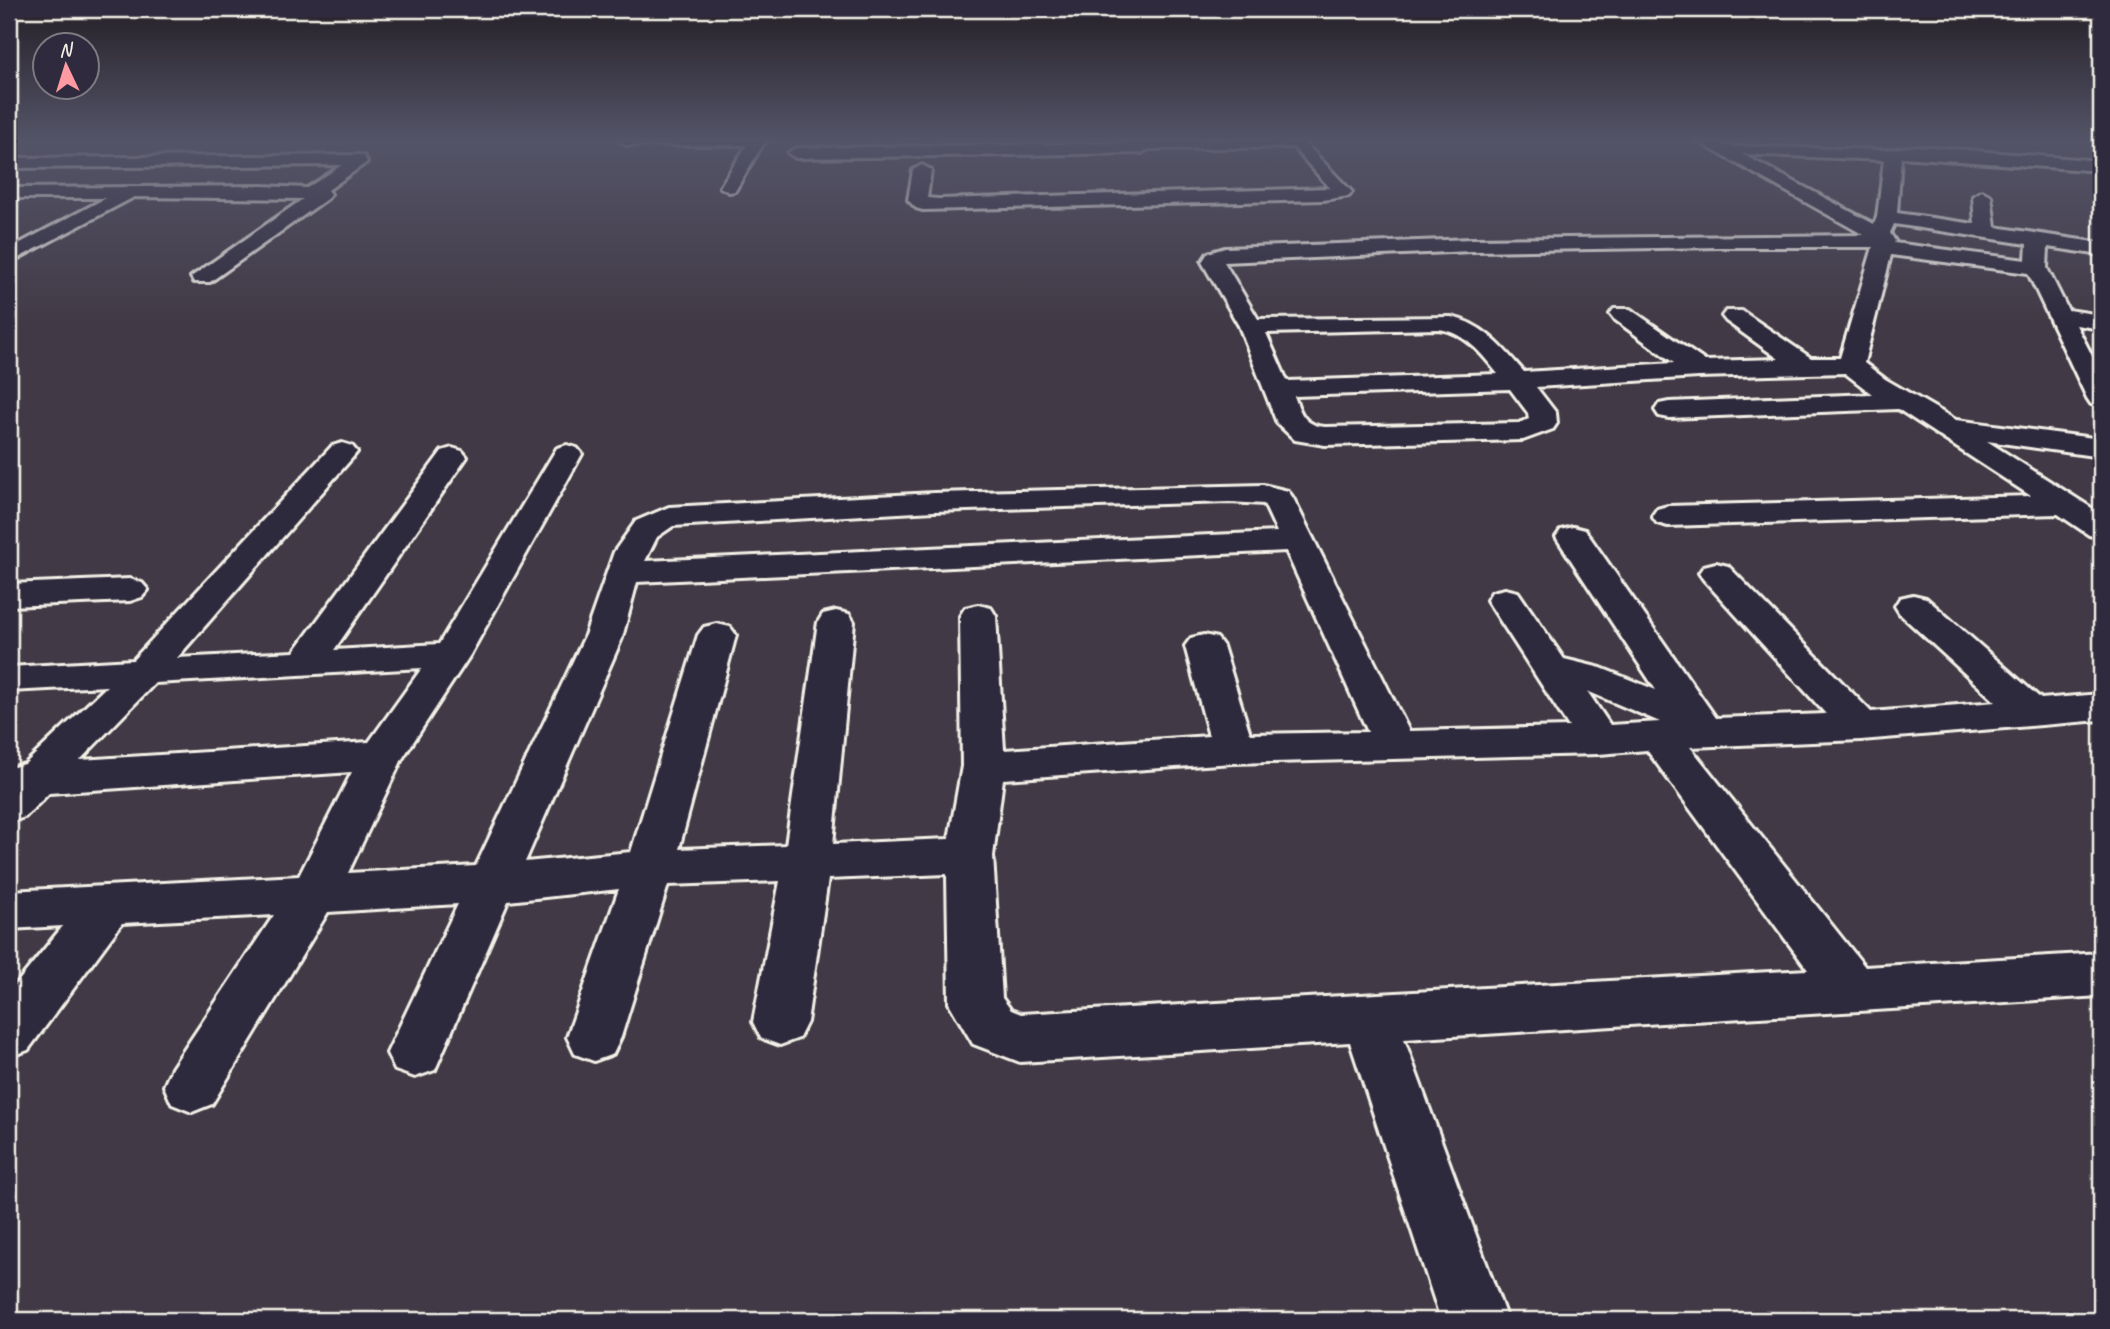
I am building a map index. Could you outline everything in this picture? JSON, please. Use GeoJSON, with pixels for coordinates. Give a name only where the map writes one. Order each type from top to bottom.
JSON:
{"type":"FeatureCollection","features":[{"type":"Feature","properties":{"kind":"street"},"geometry":{"type":"LineString","coordinates":[[9,257],[112,202]]}},
{"type":"Feature","properties":{"kind":"street"},"geometry":{"type":"LineString","coordinates":[[202,277],[310,202]]}},
{"type":"Feature","properties":{"kind":"street"},"geometry":{"type":"LineString","coordinates":[[920,202],[1039,202]]}},
{"type":"Feature","properties":{"kind":"street"},"geometry":{"type":"LineString","coordinates":[[1822,202],[1883,235],[2036,268]]}},
{"type":"Feature","properties":{"kind":"street"},"geometry":{"type":"LineString","coordinates":[[1851,365],[1889,202]]}},
{"type":"Feature","properties":{"kind":"street"},"geometry":{"type":"LineString","coordinates":[[1983,202],[1986,232]]}},
{"type":"Feature","properties":{"kind":"street"},"geometry":{"type":"LineString","coordinates":[[1807,216],[1846,215]]}},
{"type":"Feature","properties":{"kind":"street"},"geometry":{"type":"LineString","coordinates":[[1251,326],[1438,322],[1455,324],[1468,330],[1509,370],[1542,413],[1543,423],[1524,431],[1502,433],[1325,436],[1305,434],[1291,423],[1251,326],[1213,262],[1215,257],[1235,253],[1586,241],[1986,232],[2101,249]]}},
{"type":"Feature","properties":{"kind":"street"},"geometry":{"type":"LineString","coordinates":[[2038,239],[2036,268],[2101,398]]}},
{"type":"Feature","properties":{"kind":"street"},"geometry":{"type":"LineString","coordinates":[[1622,314],[1699,369]]}},
{"type":"Feature","properties":{"kind":"street"},"geometry":{"type":"LineString","coordinates":[[2058,315],[2101,322]]}},
{"type":"Feature","properties":{"kind":"street"},"geometry":{"type":"LineString","coordinates":[[1734,316],[1805,366]]}},
{"type":"Feature","properties":{"kind":"street"},"geometry":{"type":"LineString","coordinates":[[1265,363],[1293,362]]}},
{"type":"Feature","properties":{"kind":"street"},"geometry":{"type":"LineString","coordinates":[[1376,362],[1509,370],[1851,365],[2101,528]]}},
{"type":"Feature","properties":{"kind":"street"},"geometry":{"type":"LineString","coordinates":[[1276,389],[1478,383],[1509,370]]}},
{"type":"Feature","properties":{"kind":"street"},"geometry":{"type":"LineString","coordinates":[[1669,410],[1905,401]]}},
{"type":"Feature","properties":{"kind":"street"},"geometry":{"type":"LineString","coordinates":[[1947,426],[2101,448]]}},
{"type":"Feature","properties":{"kind":"street"},"geometry":{"type":"LineString","coordinates":[[17,788],[144,673],[342,453]]}},
{"type":"Feature","properties":{"kind":"street"},"geometry":{"type":"LineString","coordinates":[[192,1086],[314,893],[382,756],[451,655],[567,454]]}},
{"type":"Feature","properties":{"kind":"street"},"geometry":{"type":"LineString","coordinates":[[306,662],[452,457]]}},
{"type":"Feature","properties":{"kind":"street"},"geometry":{"type":"LineString","coordinates":[[415,1053],[603,638],[624,572],[645,530],[668,517],[934,502],[1229,492],[1263,494],[1277,498],[1396,747]]}},
{"type":"Feature","properties":{"kind":"street"},"geometry":{"type":"LineString","coordinates":[[1668,516],[2066,504]]}},
{"type":"Feature","properties":{"kind":"street"},"geometry":{"type":"LineString","coordinates":[[1573,537],[1687,730],[1853,990]]}},
{"type":"Feature","properties":{"kind":"street"},"geometry":{"type":"LineString","coordinates":[[624,572],[1297,541]]}},
{"type":"Feature","properties":{"kind":"street"},"geometry":{"type":"LineString","coordinates":[[1716,573],[1861,726]]}},
{"type":"Feature","properties":{"kind":"street"},"geometry":{"type":"LineString","coordinates":[[9,595],[130,590]]}},
{"type":"Feature","properties":{"kind":"street"},"geometry":{"type":"LineString","coordinates":[[1505,600],[1599,740]]}},
{"type":"Feature","properties":{"kind":"street"},"geometry":{"type":"LineString","coordinates":[[1913,606],[2032,713]]}},
{"type":"Feature","properties":{"kind":"street"},"geometry":{"type":"LineString","coordinates":[[978,616],[983,766],[970,856],[976,1003],[992,1027],[1020,1038],[1370,1020],[2101,975]]}},
{"type":"Feature","properties":{"kind":"street"},"geometry":{"type":"LineString","coordinates":[[780,1022],[807,864],[836,622]]}},
{"type":"Feature","properties":{"kind":"street"},"geometry":{"type":"LineString","coordinates":[[594,1037],[650,867],[717,635]]}},
{"type":"Feature","properties":{"kind":"street"},"geometry":{"type":"LineString","coordinates":[[1204,646],[1233,749]]}},
{"type":"Feature","properties":{"kind":"street"},"geometry":{"type":"LineString","coordinates":[[9,679],[451,655]]}},
{"type":"Feature","properties":{"kind":"street"},"geometry":{"type":"LineString","coordinates":[[1551,668],[1587,677],[1687,730]]}},
{"type":"Feature","properties":{"kind":"street"},"geometry":{"type":"LineString","coordinates":[[983,766],[1233,749],[1599,740],[1687,730],[1861,726],[2101,707]]}},
{"type":"Feature","properties":{"kind":"street"},"geometry":{"type":"LineString","coordinates":[[17,788],[382,756]]}},
{"type":"Feature","properties":{"kind":"street"},"geometry":{"type":"LineString","coordinates":[[9,910],[492,884],[650,867],[807,864],[970,856]]}},
{"type":"Feature","properties":{"kind":"street"},"geometry":{"type":"LineString","coordinates":[[9,1032],[108,905]]}},
{"type":"Feature","properties":{"kind":"street"},"geometry":{"type":"LineString","coordinates":[[1370,1020],[1474,1320]]}}]}
